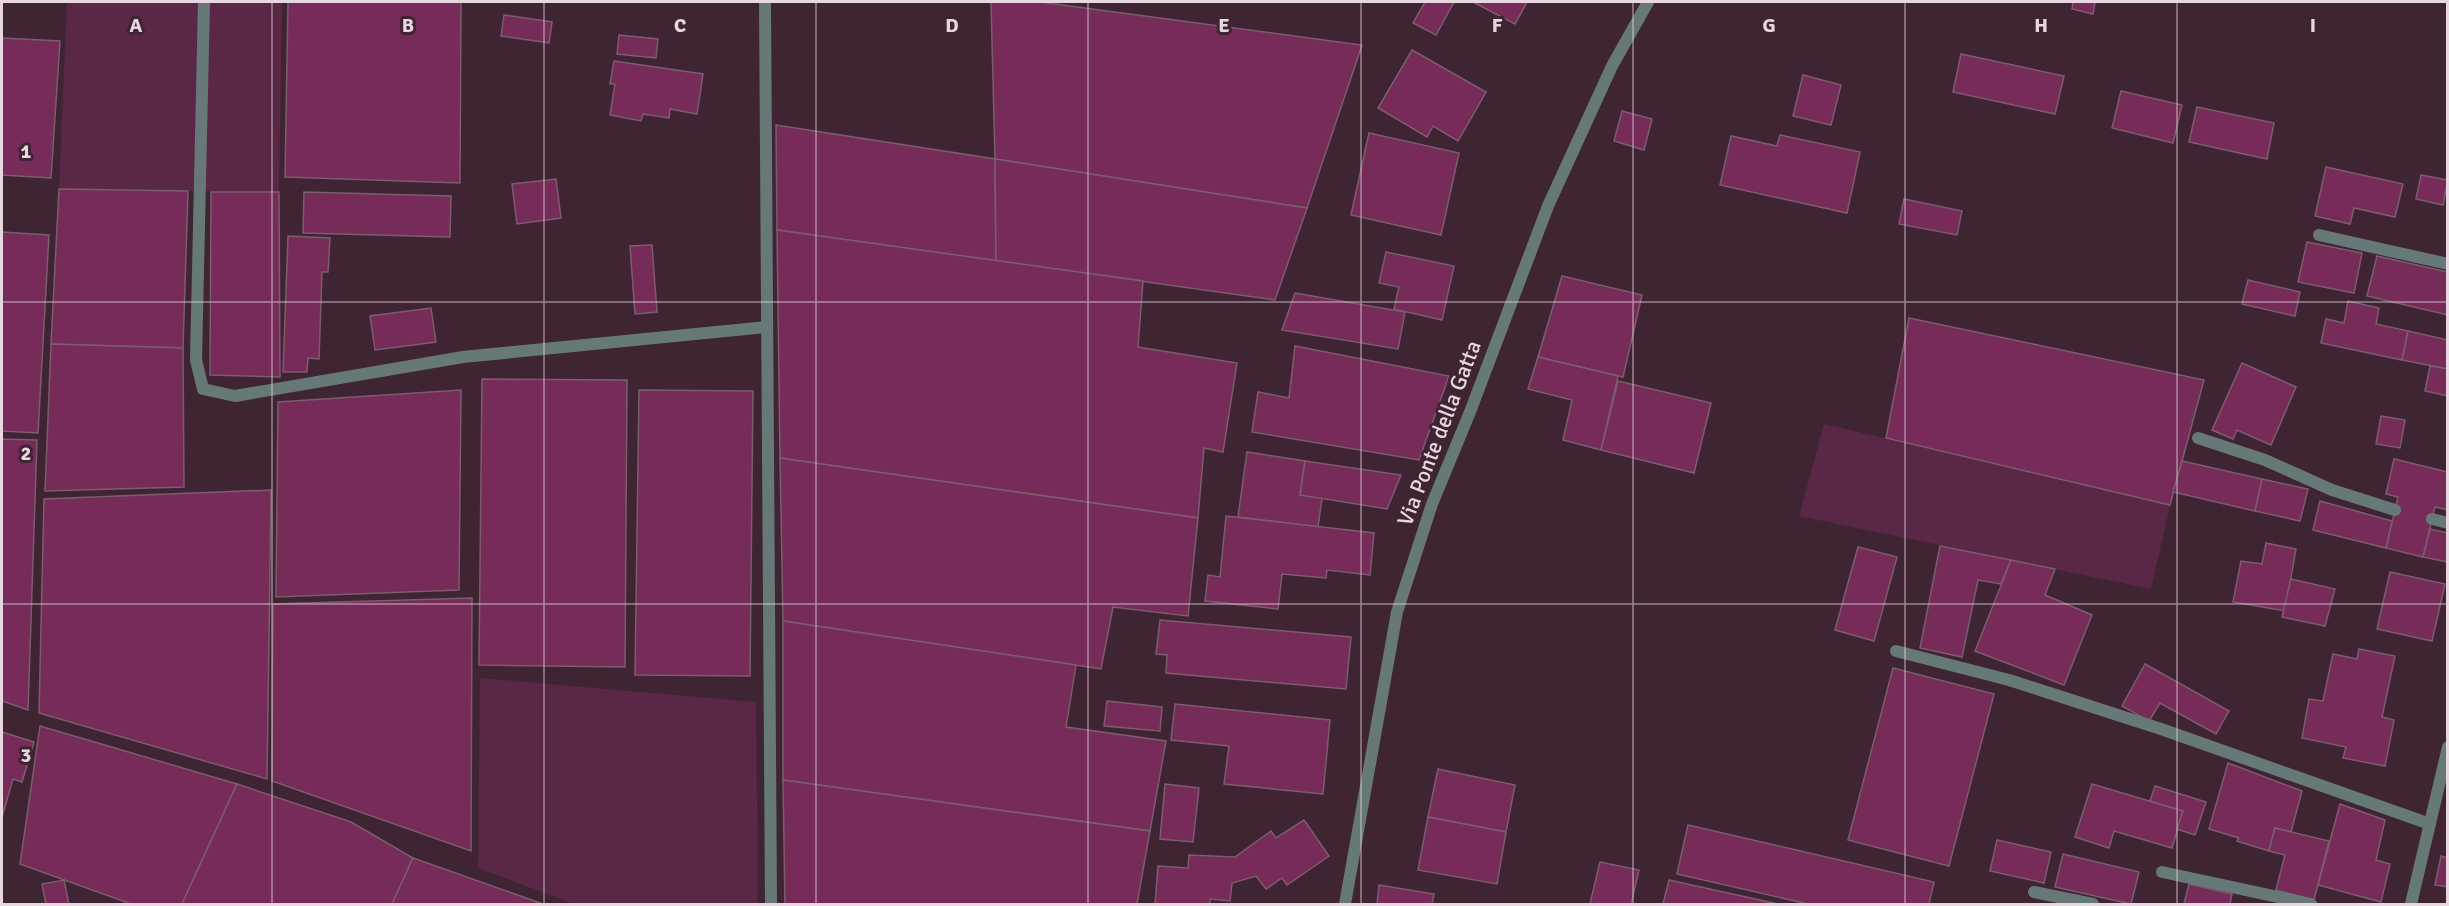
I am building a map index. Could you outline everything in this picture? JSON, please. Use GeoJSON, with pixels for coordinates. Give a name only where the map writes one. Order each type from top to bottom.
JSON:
{"type":"FeatureCollection","features":[{"type":"Feature","properties":{"kind":"street"},"geometry":{"type":"LineString","coordinates":[[204,2],[196,360],[203,389],[235,396],[463,357],[766,327]]}},
{"type":"Feature","properties":{"kind":"street"},"geometry":{"type":"LineString","coordinates":[[765,2],[771,904]]}},
{"type":"Feature","properties":{"kind":"street","name":"Via Ponte della Gatta"},"geometry":{"type":"LineString","coordinates":[[1345,904],[1397,612],[1432,504],[1548,206],[1612,66],[1648,2]]}},
{"type":"Feature","properties":{"kind":"street"},"geometry":{"type":"LineString","coordinates":[[2319,235],[2448,264]]}},
{"type":"Feature","properties":{"kind":"street"},"geometry":{"type":"LineString","coordinates":[[2198,438],[2265,460],[2332,490],[2395,510]]}},
{"type":"Feature","properties":{"kind":"street"},"geometry":{"type":"LineString","coordinates":[[2432,519],[2448,523]]}},
{"type":"Feature","properties":{"kind":"street"},"geometry":{"type":"LineString","coordinates":[[1896,651],[2009,680],[2162,729],[2430,824]]}},
{"type":"Feature","properties":{"kind":"street"},"geometry":{"type":"LineString","coordinates":[[2411,904],[2448,747]]}},
{"type":"Feature","properties":{"kind":"street"},"geometry":{"type":"LineString","coordinates":[[2162,872],[2311,904]]}},
{"type":"Feature","properties":{"kind":"street"},"geometry":{"type":"LineString","coordinates":[[2034,891],[2093,904]]}},
{"type":"Feature","properties":{"kind":"shaded area"},"geometry":{"type":"Polygon","coordinates":[[[67,2],[282,2],[279,192],[59,189],[67,2]]]}},
{"type":"Feature","properties":{"kind":"shaded area"},"geometry":{"type":"Polygon","coordinates":[[[1824,424],[2170,505],[2151,589],[1799,516],[1824,424]]]}},
{"type":"Feature","properties":{"kind":"shaded area"},"geometry":{"type":"Polygon","coordinates":[[[480,678],[756,702],[758,904],[574,904],[478,868],[480,678]]]}},
{"type":"Feature","properties":{"kind":"building"},"geometry":{"type":"Polygon","coordinates":[[[288,2],[461,2],[460,183],[285,177],[288,2]]]}},
{"type":"Feature","properties":{"kind":"building"},"geometry":{"type":"Polygon","coordinates":[[[991,2],[1040,2],[1362,45],[1307,208],[995,159],[991,2]]]}},
{"type":"Feature","properties":{"kind":"building"},"geometry":{"type":"Polygon","coordinates":[[[1425,2],[1454,2],[1436,35],[1413,23],[1425,2]]]}},
{"type":"Feature","properties":{"kind":"building"},"geometry":{"type":"Polygon","coordinates":[[[1473,2],[1527,2],[1515,24],[1473,2]]]}},
{"type":"Feature","properties":{"kind":"building"},"geometry":{"type":"Polygon","coordinates":[[[2073,2],[2095,2],[2093,14],[2072,9],[2073,2]]]}},
{"type":"Feature","properties":{"kind":"building"},"geometry":{"type":"Polygon","coordinates":[[[504,15],[552,22],[549,43],[501,36],[504,15]]]}},
{"type":"Feature","properties":{"kind":"building"},"geometry":{"type":"Polygon","coordinates":[[[619,35],[658,39],[656,58],[617,54],[619,35]]]}},
{"type":"Feature","properties":{"kind":"building"},"geometry":{"type":"Polygon","coordinates":[[[2,38],[60,41],[51,178],[2,175],[2,38]]]}},
{"type":"Feature","properties":{"kind":"building"},"geometry":{"type":"Polygon","coordinates":[[[1412,50],[1486,92],[1458,141],[1433,126],[1427,137],[1378,108],[1412,50]]]}},
{"type":"Feature","properties":{"kind":"building"},"geometry":{"type":"Polygon","coordinates":[[[1961,54],[2064,76],[2055,114],[1953,92],[1961,54]]]}},
{"type":"Feature","properties":{"kind":"building"},"geometry":{"type":"Polygon","coordinates":[[[614,61],[703,74],[697,114],[670,109],[669,118],[643,114],[641,121],[610,115],[615,84],[610,84],[614,61]]]}},
{"type":"Feature","properties":{"kind":"building"},"geometry":{"type":"Polygon","coordinates":[[[1803,75],[1841,85],[1831,125],[1793,116],[1803,75]]]}},
{"type":"Feature","properties":{"kind":"building"},"geometry":{"type":"Polygon","coordinates":[[[2121,91],[2182,105],[2173,143],[2112,128],[2121,91]]]}},
{"type":"Feature","properties":{"kind":"building"},"geometry":{"type":"Polygon","coordinates":[[[2197,107],[2274,123],[2267,159],[2189,142],[2197,107]]]}},
{"type":"Feature","properties":{"kind":"building"},"geometry":{"type":"Polygon","coordinates":[[[1622,111],[1652,119],[1644,150],[1614,141],[1622,111]]]}},
{"type":"Feature","properties":{"kind":"building"},"geometry":{"type":"Polygon","coordinates":[[[776,125],[995,159],[996,261],[777,230],[776,125]]]}},
{"type":"Feature","properties":{"kind":"building"},"geometry":{"type":"Polygon","coordinates":[[[1369,133],[1459,153],[1441,235],[1351,215],[1369,133]]]}},
{"type":"Feature","properties":{"kind":"building"},"geometry":{"type":"Polygon","coordinates":[[[1780,135],[1860,152],[1847,213],[1720,185],[1731,136],[1777,146],[1780,135]]]}},
{"type":"Feature","properties":{"kind":"building"},"geometry":{"type":"Polygon","coordinates":[[[995,159],[1307,208],[1275,300],[996,261],[995,159]]]}},
{"type":"Feature","properties":{"kind":"building"},"geometry":{"type":"Polygon","coordinates":[[[2326,167],[2403,184],[2395,217],[2354,208],[2350,224],[2315,216],[2326,167]]]}},
{"type":"Feature","properties":{"kind":"building"},"geometry":{"type":"Polygon","coordinates":[[[2421,175],[2448,180],[2443,205],[2416,199],[2421,175]]]}},
{"type":"Feature","properties":{"kind":"building"},"geometry":{"type":"Polygon","coordinates":[[[556,179],[561,218],[517,224],[512,184],[556,179]]]}},
{"type":"Feature","properties":{"kind":"building"},"geometry":{"type":"Polygon","coordinates":[[[59,189],[188,191],[183,348],[51,344],[59,189]]]}},
{"type":"Feature","properties":{"kind":"building"},"geometry":{"type":"Polygon","coordinates":[[[211,192],[279,192],[280,377],[210,375],[211,192]]]}},
{"type":"Feature","properties":{"kind":"building"},"geometry":{"type":"Polygon","coordinates":[[[304,192],[451,196],[450,237],[303,233],[304,192]]]}},
{"type":"Feature","properties":{"kind":"building"},"geometry":{"type":"Polygon","coordinates":[[[1904,199],[1962,211],[1957,235],[1899,224],[1904,199]]]}},
{"type":"Feature","properties":{"kind":"building"},"geometry":{"type":"Polygon","coordinates":[[[777,230],[1143,281],[1138,347],[1237,363],[1223,452],[1204,448],[1198,518],[780,458],[777,230]]]}},
{"type":"Feature","properties":{"kind":"building"},"geometry":{"type":"Polygon","coordinates":[[[2,232],[49,235],[38,433],[2,431],[2,232]]]}},
{"type":"Feature","properties":{"kind":"building"},"geometry":{"type":"Polygon","coordinates":[[[288,236],[330,238],[328,272],[322,272],[319,359],[308,358],[307,372],[283,372],[288,236]]]}},
{"type":"Feature","properties":{"kind":"building"},"geometry":{"type":"Polygon","coordinates":[[[2307,242],[2362,253],[2354,293],[2298,282],[2307,242]]]}},
{"type":"Feature","properties":{"kind":"building"},"geometry":{"type":"Polygon","coordinates":[[[652,245],[657,312],[635,314],[630,246],[652,245]]]}},
{"type":"Feature","properties":{"kind":"building"},"geometry":{"type":"Polygon","coordinates":[[[1386,252],[1454,266],[1442,320],[1394,309],[1399,287],[1379,283],[1386,252]]]}},
{"type":"Feature","properties":{"kind":"building"},"geometry":{"type":"Polygon","coordinates":[[[2377,256],[2448,272],[2448,315],[2367,296],[2377,256]]]}},
{"type":"Feature","properties":{"kind":"building"},"geometry":{"type":"Polygon","coordinates":[[[1562,276],[1642,295],[1623,377],[1538,357],[1562,276]]]}},
{"type":"Feature","properties":{"kind":"building"},"geometry":{"type":"Polygon","coordinates":[[[2248,280],[2300,292],[2295,316],[2242,304],[2248,280]]]}},
{"type":"Feature","properties":{"kind":"building"},"geometry":{"type":"Polygon","coordinates":[[[1295,293],[1405,312],[1398,349],[1282,330],[1295,293]]]}},
{"type":"Feature","properties":{"kind":"building"},"geometry":{"type":"Polygon","coordinates":[[[2348,301],[2379,308],[2376,324],[2408,331],[2402,360],[2321,343],[2326,319],[2344,323],[2348,301]]]}},
{"type":"Feature","properties":{"kind":"building"},"geometry":{"type":"Polygon","coordinates":[[[431,308],[436,342],[375,350],[370,316],[431,308]]]}},
{"type":"Feature","properties":{"kind":"building"},"geometry":{"type":"Polygon","coordinates":[[[1909,318],[2204,380],[2170,505],[1886,438],[1909,318]]]}},
{"type":"Feature","properties":{"kind":"building"},"geometry":{"type":"Polygon","coordinates":[[[2408,331],[2448,340],[2448,369],[2402,360],[2408,331]]]}},
{"type":"Feature","properties":{"kind":"building"},"geometry":{"type":"Polygon","coordinates":[[[51,344],[183,348],[184,487],[45,491],[51,344]]]}},
{"type":"Feature","properties":{"kind":"building"},"geometry":{"type":"Polygon","coordinates":[[[1295,346],[1449,376],[1419,460],[1252,432],[1258,392],[1289,398],[1295,346]]]}},
{"type":"Feature","properties":{"kind":"building"},"geometry":{"type":"Polygon","coordinates":[[[1538,357],[1618,376],[1601,450],[1563,440],[1572,400],[1528,389],[1538,357]]]}},
{"type":"Feature","properties":{"kind":"building"},"geometry":{"type":"Polygon","coordinates":[[[2242,363],[2296,387],[2271,445],[2237,430],[2233,439],[2212,430],[2242,363]]]}},
{"type":"Feature","properties":{"kind":"building"},"geometry":{"type":"Polygon","coordinates":[[[2430,366],[2448,369],[2448,396],[2425,391],[2430,366]]]}},
{"type":"Feature","properties":{"kind":"building"},"geometry":{"type":"Polygon","coordinates":[[[482,379],[627,380],[625,667],[479,665],[482,379]]]}},
{"type":"Feature","properties":{"kind":"building"},"geometry":{"type":"Polygon","coordinates":[[[1618,381],[1711,403],[1694,473],[1601,450],[1618,381]]]}},
{"type":"Feature","properties":{"kind":"building"},"geometry":{"type":"Polygon","coordinates":[[[461,390],[459,590],[276,597],[278,402],[461,390]]]}},
{"type":"Feature","properties":{"kind":"building"},"geometry":{"type":"Polygon","coordinates":[[[639,390],[753,391],[750,676],[635,675],[639,390]]]}},
{"type":"Feature","properties":{"kind":"building"},"geometry":{"type":"Polygon","coordinates":[[[2381,416],[2405,420],[2400,448],[2376,444],[2381,416]]]}},
{"type":"Feature","properties":{"kind":"building"},"geometry":{"type":"Polygon","coordinates":[[[2,439],[37,440],[28,710],[2,701],[2,439]]]}},
{"type":"Feature","properties":{"kind":"building"},"geometry":{"type":"Polygon","coordinates":[[[1247,452],[1305,461],[1300,495],[1322,498],[1318,527],[1238,517],[1247,452]]]}},
{"type":"Feature","properties":{"kind":"building"},"geometry":{"type":"Polygon","coordinates":[[[780,458],[1198,518],[1188,616],[1113,607],[1101,669],[783,621],[780,458]]]}},
{"type":"Feature","properties":{"kind":"building"},"geometry":{"type":"Polygon","coordinates":[[[2394,459],[2448,472],[2448,510],[2435,507],[2423,557],[2386,548],[2398,497],[2386,494],[2394,459]]]}},
{"type":"Feature","properties":{"kind":"building"},"geometry":{"type":"Polygon","coordinates":[[[1305,461],[1401,475],[1387,509],[1300,495],[1305,461]]]}},
{"type":"Feature","properties":{"kind":"building"},"geometry":{"type":"Polygon","coordinates":[[[2182,461],[2262,479],[2255,511],[2173,492],[2182,461]]]}},
{"type":"Feature","properties":{"kind":"building"},"geometry":{"type":"Polygon","coordinates":[[[2262,479],[2308,489],[2300,521],[2255,511],[2262,479]]]}},
{"type":"Feature","properties":{"kind":"building"},"geometry":{"type":"Polygon","coordinates":[[[271,490],[267,779],[39,713],[44,499],[271,490]]]}},
{"type":"Feature","properties":{"kind":"building"},"geometry":{"type":"Polygon","coordinates":[[[2320,501],[2392,521],[2386,548],[2313,530],[2320,501]]]}},
{"type":"Feature","properties":{"kind":"building"},"geometry":{"type":"Polygon","coordinates":[[[1226,516],[1374,533],[1370,575],[1327,570],[1326,578],[1282,574],[1278,609],[1205,601],[1208,575],[1220,577],[1226,516]]]}},
{"type":"Feature","properties":{"kind":"building"},"geometry":{"type":"Polygon","coordinates":[[[2430,529],[2448,533],[2448,562],[2423,557],[2430,529]]]}},
{"type":"Feature","properties":{"kind":"building"},"geometry":{"type":"Polygon","coordinates":[[[2266,543],[2296,549],[2285,611],[2233,602],[2241,561],[2262,564],[2266,543]]]}},
{"type":"Feature","properties":{"kind":"building"},"geometry":{"type":"Polygon","coordinates":[[[1940,546],[2011,560],[2001,584],[1978,580],[1962,657],[1920,648],[1940,546]]]}},
{"type":"Feature","properties":{"kind":"building"},"geometry":{"type":"Polygon","coordinates":[[[1858,547],[1897,557],[1874,641],[1835,630],[1858,547]]]}},
{"type":"Feature","properties":{"kind":"building"},"geometry":{"type":"Polygon","coordinates":[[[2011,560],[2055,569],[2045,595],[2092,615],[2064,685],[1975,651],[2011,560]]]}},
{"type":"Feature","properties":{"kind":"building"},"geometry":{"type":"Polygon","coordinates":[[[2390,572],[2445,584],[2432,641],[2377,629],[2390,572]]]}},
{"type":"Feature","properties":{"kind":"building"},"geometry":{"type":"Polygon","coordinates":[[[2291,579],[2335,589],[2325,626],[2282,617],[2291,579]]]}},
{"type":"Feature","properties":{"kind":"building"},"geometry":{"type":"Polygon","coordinates":[[[472,598],[471,851],[272,781],[273,604],[472,598]]]}},
{"type":"Feature","properties":{"kind":"building"},"geometry":{"type":"Polygon","coordinates":[[[1160,620],[1351,637],[1346,689],[1166,673],[1167,655],[1156,654],[1160,620]]]}},
{"type":"Feature","properties":{"kind":"building"},"geometry":{"type":"Polygon","coordinates":[[[783,621],[1076,665],[1066,727],[1166,741],[1150,831],[783,780],[783,621]]]}},
{"type":"Feature","properties":{"kind":"building"},"geometry":{"type":"Polygon","coordinates":[[[2359,649],[2395,656],[2382,717],[2394,720],[2385,766],[2343,758],[2346,747],[2302,738],[2309,699],[2323,701],[2333,654],[2357,659],[2359,649]]]}},
{"type":"Feature","properties":{"kind":"building"},"geometry":{"type":"Polygon","coordinates":[[[2145,664],[2229,711],[2216,734],[2160,703],[2149,721],[2122,706],[2145,664]]]}},
{"type":"Feature","properties":{"kind":"building"},"geometry":{"type":"Polygon","coordinates":[[[1893,668],[1994,694],[1949,866],[1848,840],[1893,668]]]}},
{"type":"Feature","properties":{"kind":"building"},"geometry":{"type":"Polygon","coordinates":[[[1107,701],[1162,707],[1160,731],[1104,726],[1107,701]]]}},
{"type":"Feature","properties":{"kind":"building"},"geometry":{"type":"Polygon","coordinates":[[[1175,704],[1330,720],[1323,794],[1224,784],[1229,746],[1171,740],[1175,704]]]}},
{"type":"Feature","properties":{"kind":"building"},"geometry":{"type":"Polygon","coordinates":[[[40,726],[237,784],[182,904],[131,904],[20,864],[40,726]]]}},
{"type":"Feature","properties":{"kind":"building"},"geometry":{"type":"Polygon","coordinates":[[[2,732],[34,742],[22,782],[13,779],[2,817],[2,732]]]}},
{"type":"Feature","properties":{"kind":"building"},"geometry":{"type":"Polygon","coordinates":[[[2228,763],[2302,791],[2291,832],[2275,828],[2269,851],[2237,841],[2239,838],[2209,829],[2228,763]]]}},
{"type":"Feature","properties":{"kind":"building"},"geometry":{"type":"Polygon","coordinates":[[[1438,769],[1515,785],[1506,832],[1428,817],[1438,769]]]}},
{"type":"Feature","properties":{"kind":"building"},"geometry":{"type":"Polygon","coordinates":[[[783,780],[1150,831],[1137,904],[785,904],[783,780]]]}},
{"type":"Feature","properties":{"kind":"building"},"geometry":{"type":"Polygon","coordinates":[[[237,784],[351,822],[413,858],[392,904],[182,904],[237,784]]]}},
{"type":"Feature","properties":{"kind":"building"},"geometry":{"type":"Polygon","coordinates":[[[1165,784],[1199,788],[1193,842],[1160,839],[1165,784]]]}},
{"type":"Feature","properties":{"kind":"building"},"geometry":{"type":"Polygon","coordinates":[[[2092,784],[2183,811],[2172,848],[2114,831],[2109,848],[2075,837],[2092,784]]]}},
{"type":"Feature","properties":{"kind":"building"},"geometry":{"type":"Polygon","coordinates":[[[2155,786],[2206,802],[2195,835],[2177,829],[2183,811],[2150,801],[2155,786]]]}},
{"type":"Feature","properties":{"kind":"building"},"geometry":{"type":"Polygon","coordinates":[[[2340,804],[2385,820],[2376,860],[2390,864],[2381,902],[2318,885],[2340,804]]]}},
{"type":"Feature","properties":{"kind":"building"},"geometry":{"type":"Polygon","coordinates":[[[1428,817],[1506,832],[1497,884],[1418,870],[1428,817]]]}},
{"type":"Feature","properties":{"kind":"building"},"geometry":{"type":"Polygon","coordinates":[[[1304,820],[1329,856],[1287,885],[1282,878],[1266,889],[1256,876],[1232,883],[1230,901],[1210,899],[1210,904],[1155,904],[1158,866],[1188,868],[1189,855],[1235,857],[1271,831],[1276,838],[1304,820]]]}},
{"type":"Feature","properties":{"kind":"building"},"geometry":{"type":"Polygon","coordinates":[[[1688,825],[1934,882],[1929,904],[1808,904],[1677,874],[1688,825]]]}},
{"type":"Feature","properties":{"kind":"building"},"geometry":{"type":"Polygon","coordinates":[[[2275,828],[2329,841],[2314,900],[2276,890],[2285,855],[2269,851],[2275,828]]]}},
{"type":"Feature","properties":{"kind":"building"},"geometry":{"type":"Polygon","coordinates":[[[1997,840],[2051,852],[2044,883],[1990,871],[1997,840]]]}},
{"type":"Feature","properties":{"kind":"building"},"geometry":{"type":"Polygon","coordinates":[[[2063,854],[2139,872],[2131,904],[2055,887],[2063,854]]]}},
{"type":"Feature","properties":{"kind":"building"},"geometry":{"type":"Polygon","coordinates":[[[2441,856],[2448,858],[2448,887],[2435,885],[2441,856]]]}},
{"type":"Feature","properties":{"kind":"building"},"geometry":{"type":"Polygon","coordinates":[[[413,858],[543,904],[392,904],[413,858]]]}},
{"type":"Feature","properties":{"kind":"building"},"geometry":{"type":"Polygon","coordinates":[[[1600,862],[1639,870],[1631,904],[1590,904],[1600,862]]]}},
{"type":"Feature","properties":{"kind":"building"},"geometry":{"type":"Polygon","coordinates":[[[64,880],[69,904],[46,904],[42,884],[64,880]]]}},
{"type":"Feature","properties":{"kind":"building"},"geometry":{"type":"Polygon","coordinates":[[[1669,880],[1778,904],[1663,904],[1669,880]]]}},
{"type":"Feature","properties":{"kind":"building"},"geometry":{"type":"Polygon","coordinates":[[[2189,884],[2232,894],[2230,904],[2184,904],[2189,884]]]}},
{"type":"Feature","properties":{"kind":"building"},"geometry":{"type":"Polygon","coordinates":[[[1379,885],[1434,894],[1432,904],[1377,904],[1379,885]]]}}]}
